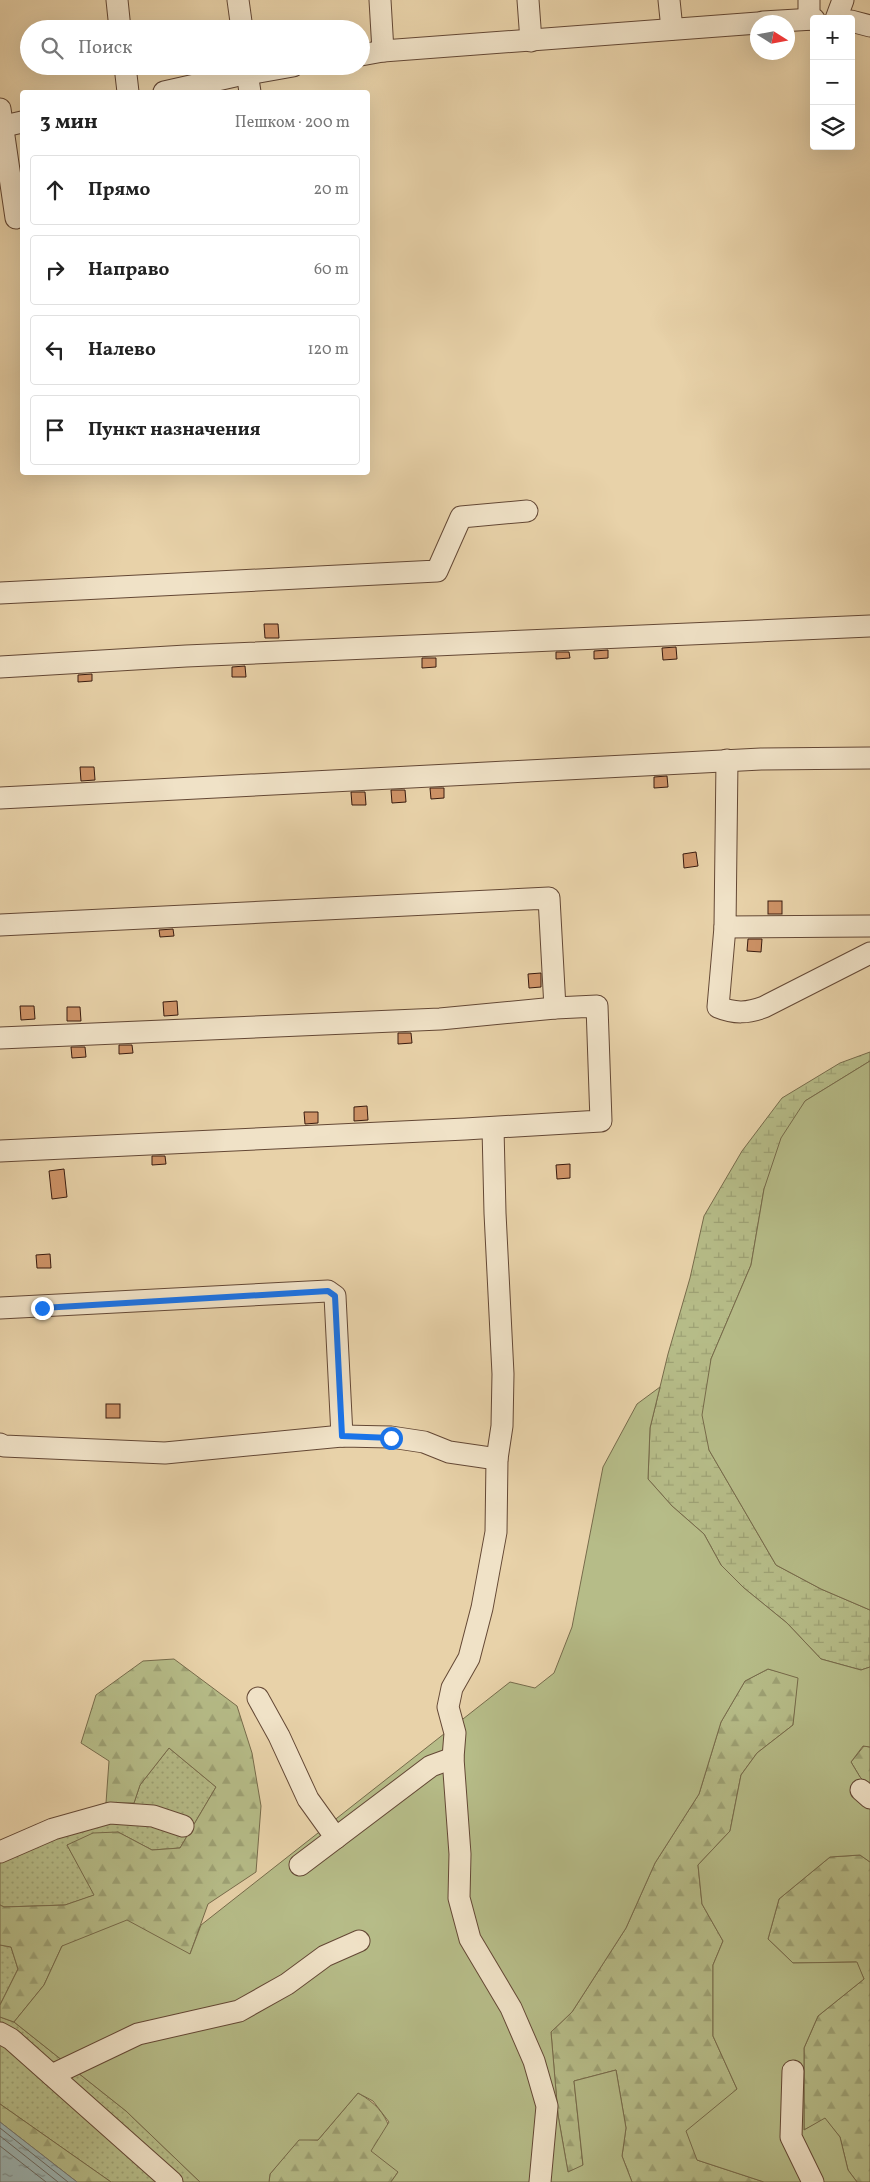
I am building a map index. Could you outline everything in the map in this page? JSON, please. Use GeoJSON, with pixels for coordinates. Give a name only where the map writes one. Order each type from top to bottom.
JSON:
{"type":"FeatureCollection","features":[{"type":"Feature","properties":{"kind":"lane"},"geometry":{"type":"LineString","coordinates":[[117,0],[119,20]]}},
{"type":"Feature","properties":{"kind":"lane"},"geometry":{"type":"LineString","coordinates":[[238,0],[241,20]]}},
{"type":"Feature","properties":{"kind":"lane"},"geometry":{"type":"LineString","coordinates":[[380,0],[383,51]]}},
{"type":"Feature","properties":{"kind":"lane"},"geometry":{"type":"LineString","coordinates":[[528,0],[531,41]]}},
{"type":"Feature","properties":{"kind":"lane"},"geometry":{"type":"LineString","coordinates":[[669,0],[672,29]]}},
{"type":"Feature","properties":{"kind":"lane"},"geometry":{"type":"LineString","coordinates":[[837,15],[843,0]]}},
{"type":"Feature","properties":{"kind":"lane"},"geometry":{"type":"LineString","coordinates":[[795,16],[811,13]]}},
{"type":"Feature","properties":{"kind":"lane"},"geometry":{"type":"LineString","coordinates":[[855,22],[870,26]]}},
{"type":"Feature","properties":{"kind":"lane"},"geometry":{"type":"LineString","coordinates":[[370,53],[750,24]]}},
{"type":"Feature","properties":{"kind":"lane"},"geometry":{"type":"LineString","coordinates":[[126,75],[128,90]]}},
{"type":"Feature","properties":{"kind":"lane"},"geometry":{"type":"LineString","coordinates":[[176,90],[248,78]]}},
{"type":"Feature","properties":{"kind":"lane"},"geometry":{"type":"LineString","coordinates":[[6,121],[16,218]]}},
{"type":"Feature","properties":{"kind":"lane"},"geometry":{"type":"LineString","coordinates":[[0,593],[437,571],[461,517],[527,511]]}},
{"type":"Feature","properties":{"kind":"lane"},"geometry":{"type":"LineString","coordinates":[[0,667],[186,656],[870,626]]}},
{"type":"Feature","properties":{"kind":"lane"},"geometry":{"type":"LineString","coordinates":[[0,798],[727,760],[870,758]]}},
{"type":"Feature","properties":{"kind":"lane"},"geometry":{"type":"LineString","coordinates":[[727,760],[725,927],[718,1007],[734,1012],[753,1011],[870,953]]}},
{"type":"Feature","properties":{"kind":"lane"},"geometry":{"type":"LineString","coordinates":[[0,925],[549,898],[554,1008]]}},
{"type":"Feature","properties":{"kind":"lane"},"geometry":{"type":"LineString","coordinates":[[725,927],[870,926]]}},
{"type":"Feature","properties":{"kind":"lane"},"geometry":{"type":"LineString","coordinates":[[0,1038],[440,1018],[597,1006],[601,1121],[493,1128],[0,1151]]}},
{"type":"Feature","properties":{"kind":"lane"},"geometry":{"type":"LineString","coordinates":[[493,1128],[494,1213],[504,1374],[502,1426],[497,1459],[496,1532],[482,1608],[469,1658],[452,1688],[448,1708],[455,1733],[453,1758],[459,1818],[459,1898],[470,1939],[511,2008],[534,2061],[546,2106],[540,2182]]}},
{"type":"Feature","properties":{"kind":"lane"},"geometry":{"type":"LineString","coordinates":[[0,1308],[328,1291],[335,1296],[342,1436]]}},
{"type":"Feature","properties":{"kind":"lane"},"geometry":{"type":"LineString","coordinates":[[0,1444],[4,1446],[165,1454],[342,1436],[391,1438],[424,1442],[449,1452],[497,1459]]}},
{"type":"Feature","properties":{"kind":"lane"},"geometry":{"type":"LineString","coordinates":[[258,1698],[279,1736],[308,1799],[336,1838]]}},
{"type":"Feature","properties":{"kind":"lane"},"geometry":{"type":"LineString","coordinates":[[300,1865],[431,1766],[453,1758]]}},
{"type":"Feature","properties":{"kind":"lane"},"geometry":{"type":"LineString","coordinates":[[0,1852],[53,1829],[110,1813],[152,1816],[183,1826]]}},
{"type":"Feature","properties":{"kind":"lane"},"geometry":{"type":"LineString","coordinates":[[52,2075],[138,2034],[240,2011],[287,1984],[325,1956],[359,1941]]}},
{"type":"Feature","properties":{"kind":"lane"},"geometry":{"type":"LineString","coordinates":[[0,2033],[11,2039],[172,2182]]}},
{"type":"Feature","properties":{"kind":"lane"},"geometry":{"type":"LineString","coordinates":[[793,2071],[791,2137],[813,2182]]}},
{"type":"Feature","properties":{"kind":"green space"},"geometry":{"type":"Polygon","coordinates":[[[870,1052],[870,1061],[805,1101],[764,1189],[751,1265],[711,1359],[709,1450],[776,1565],[821,1589],[870,1610],[870,1667],[861,1670],[821,1659],[787,1623],[744,1588],[721,1565],[704,1534],[672,1506],[648,1479],[650,1428],[668,1354],[690,1278],[704,1216],[742,1151],[782,1098],[840,1063],[870,1052]]]}},
{"type":"Feature","properties":{"kind":"green space"},"geometry":{"type":"Polygon","coordinates":[[[870,1061],[870,1610],[821,1589],[776,1565],[709,1450],[702,1415],[711,1359],[751,1265],[764,1189],[781,1138],[805,1101],[870,1061]]]}},
{"type":"Feature","properties":{"kind":"green space"},"geometry":{"type":"Polygon","coordinates":[[[660,1387],[650,1428],[648,1479],[672,1506],[704,1534],[721,1565],[744,1588],[787,1623],[821,1659],[861,1670],[870,1667],[870,1747],[863,1746],[851,1762],[860,1777],[870,1787],[870,1862],[860,1855],[830,1857],[779,1899],[768,1939],[793,1963],[857,1962],[864,1979],[818,2016],[804,2048],[804,2130],[825,2118],[840,2137],[848,2170],[857,2182],[764,2182],[697,2160],[686,2131],[737,2089],[713,2036],[713,1965],[723,1941],[702,1904],[698,1865],[730,1831],[741,1775],[757,1753],[793,1725],[798,1678],[768,1669],[745,1681],[721,1722],[699,1794],[655,1863],[626,1928],[572,2012],[551,2032],[558,2115],[568,2172],[583,2165],[574,2081],[616,2070],[626,2128],[622,2156],[632,2182],[391,2182],[398,2172],[371,2151],[389,2122],[373,2101],[358,2093],[318,2140],[299,2140],[270,2174],[269,2182],[200,2182],[126,2111],[14,2022],[44,1985],[62,1946],[127,1920],[190,1954],[201,1925],[510,1682],[535,1688],[554,1673],[572,1627],[603,1467],[637,1404],[660,1387]]]}},
{"type":"Feature","properties":{"kind":"green space"},"geometry":{"type":"Polygon","coordinates":[[[174,1659],[237,1706],[252,1753],[261,1806],[256,1872],[208,1904],[190,1954],[62,1946],[44,1985],[14,2022],[0,2017],[0,2005],[18,1969],[11,1947],[0,1945],[0,1905],[4,1907],[65,1905],[94,1895],[67,1845],[93,1833],[118,1832],[152,1850],[180,1848],[216,1787],[169,1748],[140,1785],[134,1803],[106,1803],[109,1761],[81,1743],[96,1695],[143,1661],[174,1659]]]}},
{"type":"Feature","properties":{"kind":"green space"},"geometry":{"type":"Polygon","coordinates":[[[768,1669],[799,1677],[793,1725],[757,1753],[741,1775],[730,1831],[698,1865],[702,1904],[723,1941],[713,1965],[713,2036],[737,2089],[697,2160],[764,2182],[632,2182],[622,2156],[626,2128],[616,2070],[574,2081],[583,2166],[568,2172],[558,2115],[551,2032],[572,2012],[626,1928],[655,1863],[699,1794],[721,1722],[745,1681],[768,1669]]]}},
{"type":"Feature","properties":{"kind":"green space"},"geometry":{"type":"Polygon","coordinates":[[[864,1746],[870,1747],[870,1787],[860,1777],[851,1762],[864,1746]]]}},
{"type":"Feature","properties":{"kind":"green space"},"geometry":{"type":"Polygon","coordinates":[[[169,1748],[216,1787],[180,1848],[152,1850],[118,1832],[67,1845],[95,1895],[65,1905],[4,1907],[0,1905],[0,1847],[51,1824],[106,1803],[134,1803],[140,1785],[169,1748]]]}},
{"type":"Feature","properties":{"kind":"green space"},"geometry":{"type":"Polygon","coordinates":[[[860,1855],[870,1862],[870,2182],[857,2182],[848,2170],[840,2137],[825,2119],[804,2130],[804,2048],[818,2016],[864,1979],[856,1962],[793,1963],[768,1939],[779,1899],[830,1857],[860,1855]]]}},
{"type":"Feature","properties":{"kind":"green space"},"geometry":{"type":"Polygon","coordinates":[[[0,1945],[11,1947],[18,1969],[0,2005],[0,1945]]]}},
{"type":"Feature","properties":{"kind":"green space"},"geometry":{"type":"Polygon","coordinates":[[[0,2017],[14,2022],[126,2111],[200,2182],[111,2182],[0,2104],[0,2017]]]}},
{"type":"Feature","properties":{"kind":"green space"},"geometry":{"type":"Polygon","coordinates":[[[358,2093],[378,2109],[385,2117],[389,2126],[398,2172],[391,2182],[269,2182],[270,2174],[299,2139],[318,2140],[358,2093]]]}},
{"type":"Feature","properties":{"kind":"green space"},"geometry":{"type":"Polygon","coordinates":[[[0,2104],[111,2182],[77,2182],[0,2122],[0,2104]]]}},
{"type":"Feature","properties":{"kind":"water"},"geometry":{"type":"Polygon","coordinates":[[[0,2122],[77,2182],[0,2182],[0,2122]]]}},
{"type":"Feature","properties":{"kind":"building"},"geometry":{"type":"Polygon","coordinates":[[[264,624],[278,624],[279,638],[265,638],[264,624]]]}},
{"type":"Feature","properties":{"kind":"building"},"geometry":{"type":"Polygon","coordinates":[[[676,647],[677,659],[663,660],[662,648],[676,647]]]}},
{"type":"Feature","properties":{"kind":"building"},"geometry":{"type":"Polygon","coordinates":[[[608,650],[608,658],[594,659],[594,651],[608,650]]]}},
{"type":"Feature","properties":{"kind":"building"},"geometry":{"type":"Polygon","coordinates":[[[556,652],[569,652],[570,658],[556,659],[556,652]]]}},
{"type":"Feature","properties":{"kind":"building"},"geometry":{"type":"Polygon","coordinates":[[[422,658],[436,658],[436,667],[422,668],[422,658]]]}},
{"type":"Feature","properties":{"kind":"building"},"geometry":{"type":"Polygon","coordinates":[[[245,666],[246,677],[232,677],[232,667],[245,666]]]}},
{"type":"Feature","properties":{"kind":"building"},"geometry":{"type":"Polygon","coordinates":[[[92,674],[92,681],[78,682],[78,675],[92,674]]]}},
{"type":"Feature","properties":{"kind":"building"},"geometry":{"type":"Polygon","coordinates":[[[80,767],[94,767],[95,780],[81,781],[80,767]]]}},
{"type":"Feature","properties":{"kind":"building"},"geometry":{"type":"Polygon","coordinates":[[[667,776],[668,787],[654,788],[654,777],[667,776]]]}},
{"type":"Feature","properties":{"kind":"building"},"geometry":{"type":"Polygon","coordinates":[[[430,788],[444,788],[444,798],[431,799],[430,788]]]}},
{"type":"Feature","properties":{"kind":"building"},"geometry":{"type":"Polygon","coordinates":[[[391,790],[405,790],[406,802],[392,803],[391,790]]]}},
{"type":"Feature","properties":{"kind":"building"},"geometry":{"type":"Polygon","coordinates":[[[351,792],[365,792],[366,805],[352,805],[351,792]]]}},
{"type":"Feature","properties":{"kind":"building"},"geometry":{"type":"Polygon","coordinates":[[[696,852],[698,866],[684,868],[683,854],[696,852]]]}},
{"type":"Feature","properties":{"kind":"building"},"geometry":{"type":"Polygon","coordinates":[[[768,901],[782,901],[782,914],[768,914],[768,901]]]}},
{"type":"Feature","properties":{"kind":"building"},"geometry":{"type":"Polygon","coordinates":[[[173,929],[174,936],[160,937],[159,930],[173,929]]]}},
{"type":"Feature","properties":{"kind":"building"},"geometry":{"type":"Polygon","coordinates":[[[748,939],[762,939],[761,952],[747,951],[748,939]]]}},
{"type":"Feature","properties":{"kind":"building"},"geometry":{"type":"Polygon","coordinates":[[[541,973],[541,987],[529,988],[528,974],[541,973]]]}},
{"type":"Feature","properties":{"kind":"building"},"geometry":{"type":"Polygon","coordinates":[[[177,1001],[178,1015],[164,1016],[163,1002],[177,1001]]]}},
{"type":"Feature","properties":{"kind":"building"},"geometry":{"type":"Polygon","coordinates":[[[20,1006],[34,1006],[35,1019],[21,1020],[20,1006]]]}},
{"type":"Feature","properties":{"kind":"building"},"geometry":{"type":"Polygon","coordinates":[[[67,1007],[80,1007],[81,1021],[67,1021],[67,1007]]]}},
{"type":"Feature","properties":{"kind":"building"},"geometry":{"type":"Polygon","coordinates":[[[398,1033],[411,1033],[412,1043],[398,1044],[398,1033]]]}},
{"type":"Feature","properties":{"kind":"building"},"geometry":{"type":"Polygon","coordinates":[[[119,1045],[132,1045],[133,1053],[119,1054],[119,1045]]]}},
{"type":"Feature","properties":{"kind":"building"},"geometry":{"type":"Polygon","coordinates":[[[71,1047],[85,1047],[86,1057],[72,1058],[71,1047]]]}},
{"type":"Feature","properties":{"kind":"building"},"geometry":{"type":"Polygon","coordinates":[[[367,1106],[368,1120],[354,1121],[354,1107],[367,1106]]]}},
{"type":"Feature","properties":{"kind":"building"},"geometry":{"type":"Polygon","coordinates":[[[304,1112],[318,1112],[318,1123],[305,1124],[304,1112]]]}},
{"type":"Feature","properties":{"kind":"building"},"geometry":{"type":"Polygon","coordinates":[[[152,1156],[165,1156],[166,1164],[152,1165],[152,1156]]]}},
{"type":"Feature","properties":{"kind":"building"},"geometry":{"type":"Polygon","coordinates":[[[570,1164],[570,1178],[557,1179],[556,1165],[570,1164]]]}},
{"type":"Feature","properties":{"kind":"building"},"geometry":{"type":"Polygon","coordinates":[[[64,1169],[67,1197],[52,1199],[49,1171],[64,1169]]]}},
{"type":"Feature","properties":{"kind":"building"},"geometry":{"type":"Polygon","coordinates":[[[50,1254],[51,1268],[37,1268],[36,1255],[50,1254]]]}},
{"type":"Feature","properties":{"kind":"building"},"geometry":{"type":"Polygon","coordinates":[[[106,1404],[120,1404],[120,1418],[106,1418],[106,1404]]]}},
{"type":"Feature","properties":{"kind":"route"},"geometry":{"type":"LineString","coordinates":[[42,1308],[328,1291],[335,1296],[342,1436],[391,1438]]}}]}
